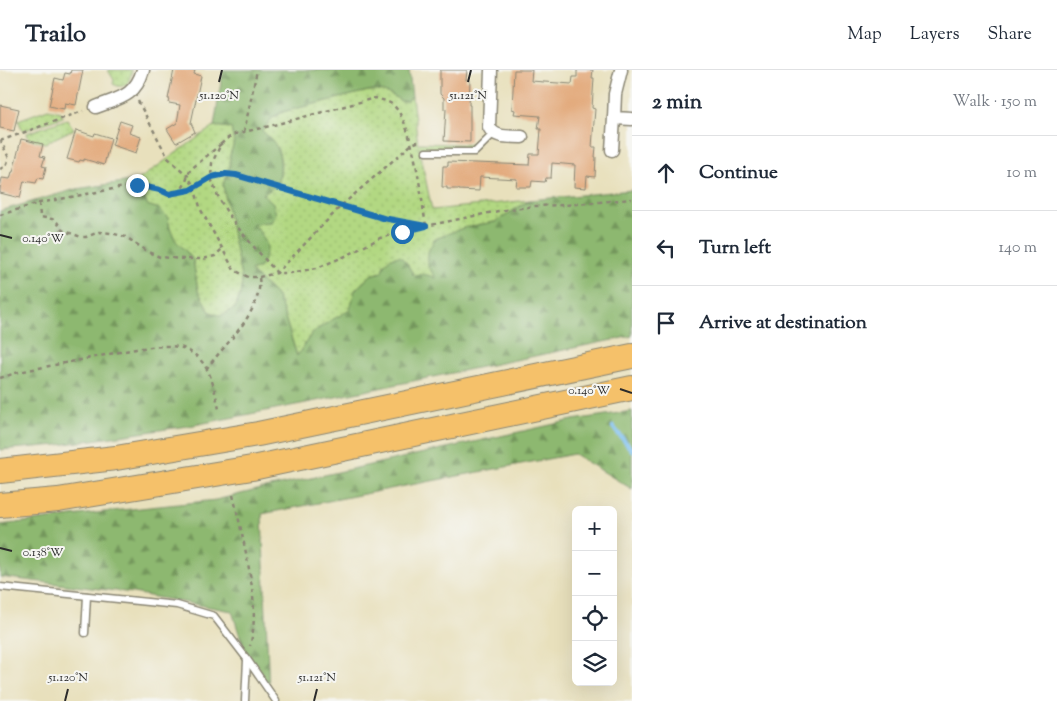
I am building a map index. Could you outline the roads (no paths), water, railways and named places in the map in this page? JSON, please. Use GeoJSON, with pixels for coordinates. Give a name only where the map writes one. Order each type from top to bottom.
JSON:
{"type":"FeatureCollection","features":[{"type":"Feature","properties":{"kind":"highway"},"geometry":{"type":"LineString","coordinates":[[0,471],[116,458],[258,434],[632,356]]}},
{"type":"Feature","properties":{"kind":"highway"},"geometry":{"type":"LineString","coordinates":[[0,505],[58,500],[252,468],[632,388]]}},
{"type":"Feature","properties":{"kind":"street"},"geometry":{"type":"LineString","coordinates":[[96,107],[125,96],[132,91],[139,81],[143,70]]}},
{"type":"Feature","properties":{"kind":"street"},"geometry":{"type":"LineString","coordinates":[[491,70],[489,127],[498,136],[522,137]]}},
{"type":"Feature","properties":{"kind":"street"},"geometry":{"type":"LineString","coordinates":[[612,150],[615,94],[620,70]]}},
{"type":"Feature","properties":{"kind":"street"},"geometry":{"type":"LineString","coordinates":[[614,118],[632,119]]}},
{"type":"Feature","properties":{"kind":"lane"},"geometry":{"type":"LineString","coordinates":[[426,152],[475,152],[494,134]]}},
{"type":"Feature","properties":{"kind":"lane"},"geometry":{"type":"LineString","coordinates":[[0,586],[177,605],[214,616],[276,701]]}},
{"type":"Feature","properties":{"kind":"lane"},"geometry":{"type":"LineString","coordinates":[[85,633],[88,596]]}},
{"type":"Feature","properties":{"kind":"lane"},"geometry":{"type":"LineString","coordinates":[[245,701],[247,659]]}},
{"type":"Feature","properties":{"kind":"waterway"},"geometry":{"type":"LineString","coordinates":[[613,427],[632,450]]}}]}
